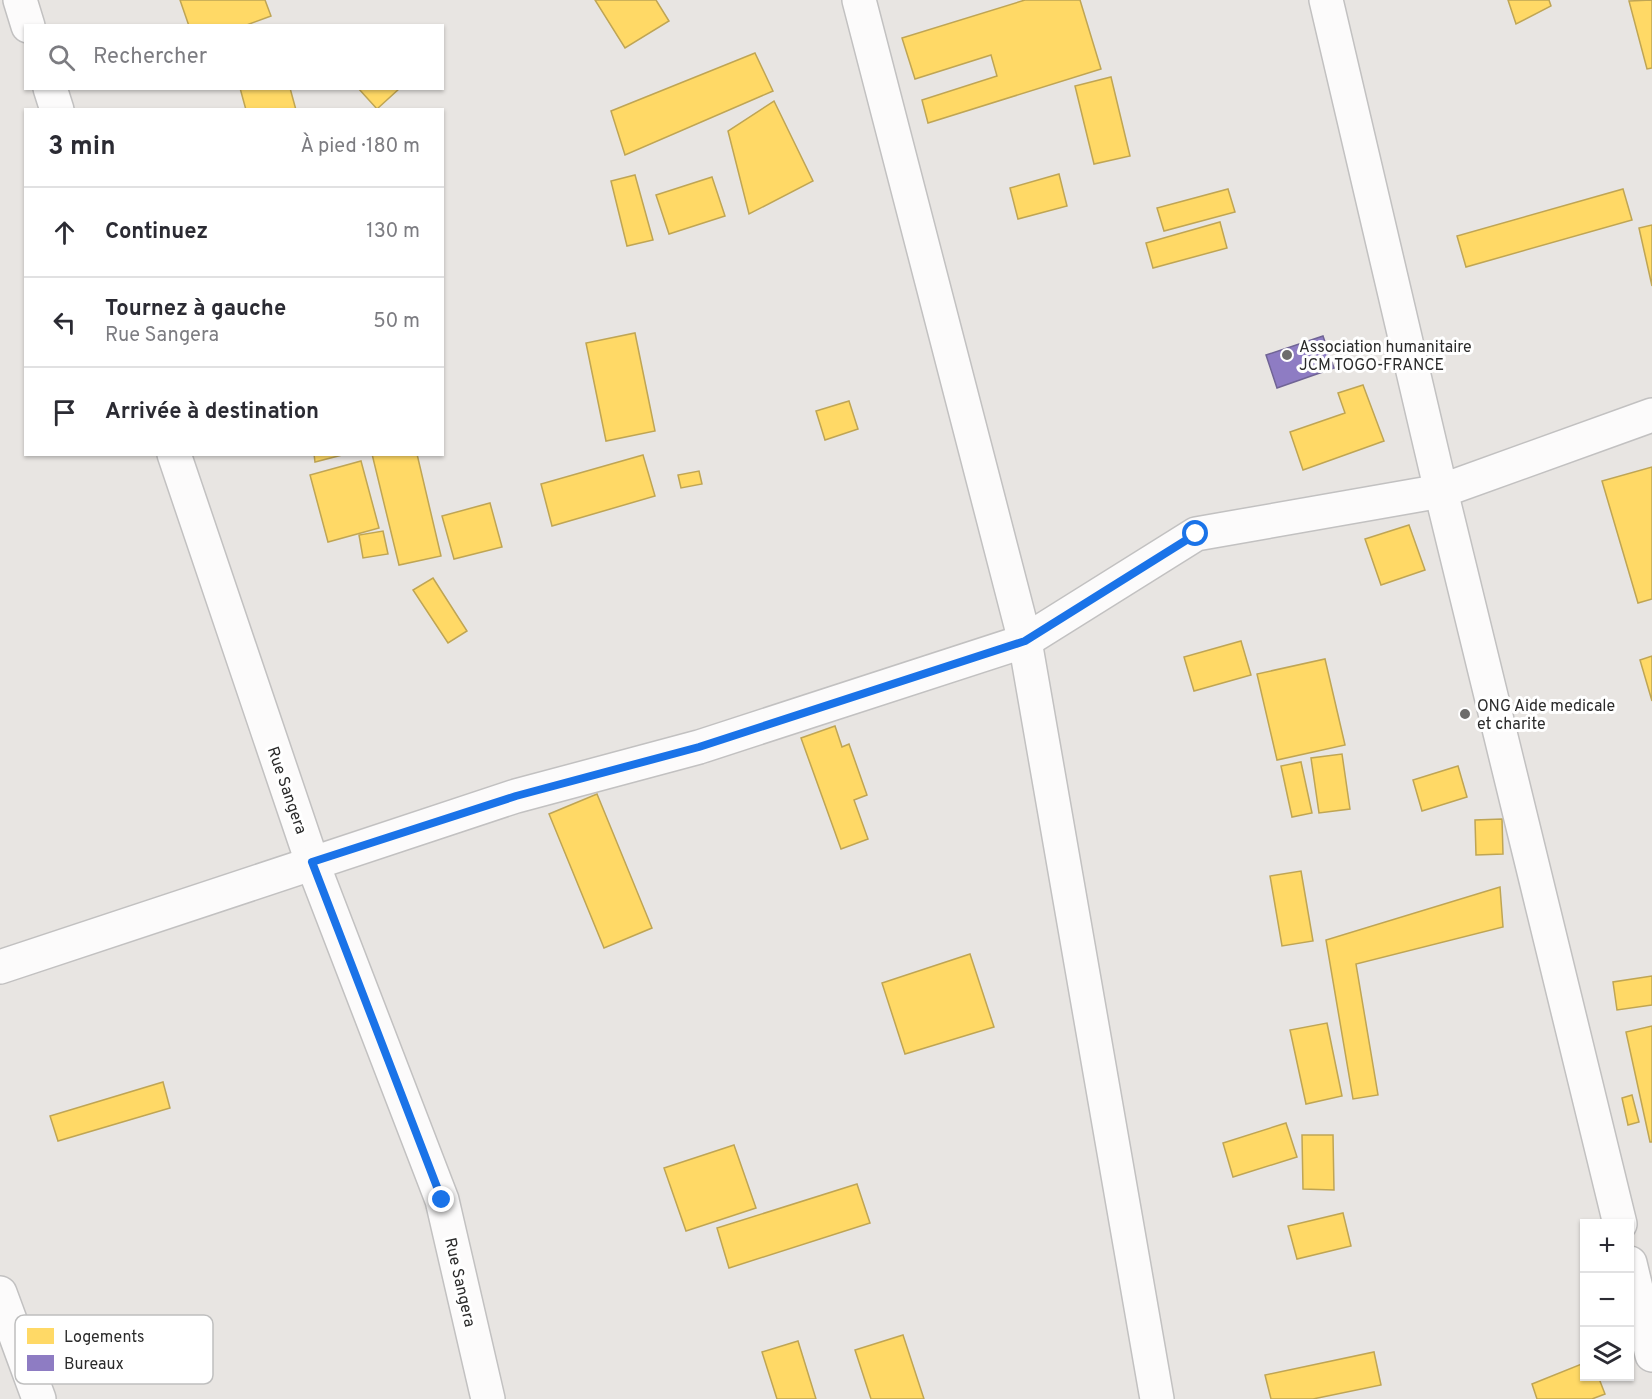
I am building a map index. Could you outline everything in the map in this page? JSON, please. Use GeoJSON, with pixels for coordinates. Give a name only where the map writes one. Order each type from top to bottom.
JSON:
{"type":"FeatureCollection","features":[{"type":"Feature","properties":{"kind":"street"},"geometry":{"type":"LineString","coordinates":[[20,0],[27,24]]}},
{"type":"Feature","properties":{"kind":"street"},"geometry":{"type":"LineString","coordinates":[[860,0],[1025,641],[1157,1399]]}},
{"type":"Feature","properties":{"kind":"street"},"geometry":{"type":"LineString","coordinates":[[1326,0],[1441,490],[1619,1219]]}},
{"type":"Feature","properties":{"kind":"street"},"geometry":{"type":"LineString","coordinates":[[51,90],[56,108]]}},
{"type":"Feature","properties":{"kind":"street"},"geometry":{"type":"LineString","coordinates":[[0,968],[312,862],[516,796],[699,747],[1025,641],[1196,534],[1441,490],[1652,415]]}},
{"type":"Feature","properties":{"kind":"street","name":"Rue Sangera"},"geometry":{"type":"LineString","coordinates":[[175,456],[312,862],[442,1200],[488,1399]]}},
{"type":"Feature","properties":{"kind":"street"},"geometry":{"type":"LineString","coordinates":[[1632,1273],[1652,1355]]}},
{"type":"Feature","properties":{"kind":"street"},"geometry":{"type":"LineString","coordinates":[[0,1293],[15,1334]]}},
{"type":"Feature","properties":{"kind":"street"},"geometry":{"type":"LineString","coordinates":[[33,1384],[39,1399]]}},
{"type":"Feature","properties":{"kind":"building: Logements"},"geometry":{"type":"Polygon","coordinates":[[[180,0],[265,0],[271,16],[249,24],[188,24],[180,0]]]}},
{"type":"Feature","properties":{"kind":"building: Logements"},"geometry":{"type":"Polygon","coordinates":[[[595,0],[656,0],[669,21],[625,48],[595,0]]]}},
{"type":"Feature","properties":{"kind":"building: Logements"},"geometry":{"type":"Polygon","coordinates":[[[1025,0],[1080,0],[1101,69],[928,123],[922,100],[997,76],[991,55],[915,79],[902,38],[1025,0]]]}},
{"type":"Feature","properties":{"kind":"building: Logements"},"geometry":{"type":"Polygon","coordinates":[[[1508,0],[1549,0],[1551,6],[1516,24],[1508,0]]]}},
{"type":"Feature","properties":{"kind":"building: Logements"},"geometry":{"type":"Polygon","coordinates":[[[1652,0],[1652,68],[1647,69],[1629,1],[1652,0]]]}},
{"type":"Feature","properties":{"kind":"building: Logements"},"geometry":{"type":"Polygon","coordinates":[[[755,53],[773,91],[625,155],[611,111],[755,53]]]}},
{"type":"Feature","properties":{"kind":"building: Logements"},"geometry":{"type":"Polygon","coordinates":[[[1111,77],[1130,156],[1094,164],[1075,86],[1111,77]]]}},
{"type":"Feature","properties":{"kind":"building: Logements"},"geometry":{"type":"Polygon","coordinates":[[[241,90],[291,90],[295,108],[245,108],[241,90]]]}},
{"type":"Feature","properties":{"kind":"building: Logements"},"geometry":{"type":"Polygon","coordinates":[[[360,90],[398,90],[378,108],[360,90]]]}},
{"type":"Feature","properties":{"kind":"building: Logements"},"geometry":{"type":"Polygon","coordinates":[[[774,101],[813,181],[749,214],[728,131],[774,101]]]}},
{"type":"Feature","properties":{"kind":"building: Logements"},"geometry":{"type":"Polygon","coordinates":[[[1059,174],[1067,206],[1018,219],[1010,188],[1059,174]]]}},
{"type":"Feature","properties":{"kind":"building: Logements"},"geometry":{"type":"Polygon","coordinates":[[[635,175],[653,240],[627,246],[611,181],[635,175]]]}},
{"type":"Feature","properties":{"kind":"building: Logements"},"geometry":{"type":"Polygon","coordinates":[[[712,177],[725,216],[669,234],[656,195],[712,177]]]}},
{"type":"Feature","properties":{"kind":"building: Logements"},"geometry":{"type":"Polygon","coordinates":[[[1228,189],[1235,212],[1164,231],[1157,208],[1228,189]]]}},
{"type":"Feature","properties":{"kind":"building: Logements"},"geometry":{"type":"Polygon","coordinates":[[[1623,189],[1632,220],[1466,267],[1457,236],[1623,189]]]}},
{"type":"Feature","properties":{"kind":"building: Logements"},"geometry":{"type":"Polygon","coordinates":[[[1220,222],[1227,248],[1153,268],[1146,243],[1220,222]]]}},
{"type":"Feature","properties":{"kind":"building: Logements"},"geometry":{"type":"Polygon","coordinates":[[[1652,225],[1652,286],[1639,228],[1652,225]]]}},
{"type":"Feature","properties":{"kind":"building: Logements"},"geometry":{"type":"Polygon","coordinates":[[[635,333],[655,431],[606,441],[586,343],[635,333]]]}},
{"type":"Feature","properties":{"kind":"building: Logements"},"geometry":{"type":"Polygon","coordinates":[[[1363,385],[1384,441],[1303,470],[1290,432],[1345,413],[1338,393],[1363,385]]]}},
{"type":"Feature","properties":{"kind":"building: Logements"},"geometry":{"type":"Polygon","coordinates":[[[849,401],[858,429],[825,440],[816,411],[849,401]]]}},
{"type":"Feature","properties":{"kind":"building: Logements"},"geometry":{"type":"Polygon","coordinates":[[[643,455],[655,496],[552,526],[541,484],[643,455]]]}},
{"type":"Feature","properties":{"kind":"building: Logements"},"geometry":{"type":"Polygon","coordinates":[[[314,456],[338,456],[315,462],[314,456]]]}},
{"type":"Feature","properties":{"kind":"building: Logements"},"geometry":{"type":"Polygon","coordinates":[[[372,456],[417,456],[441,556],[399,565],[372,456]]]}},
{"type":"Feature","properties":{"kind":"building: Logements"},"geometry":{"type":"Polygon","coordinates":[[[361,461],[379,528],[328,542],[310,475],[361,461]]]}},
{"type":"Feature","properties":{"kind":"building: Logements"},"geometry":{"type":"Polygon","coordinates":[[[1652,467],[1652,599],[1638,603],[1602,481],[1652,467]]]}},
{"type":"Feature","properties":{"kind":"building: Logements"},"geometry":{"type":"Polygon","coordinates":[[[699,471],[702,484],[681,488],[678,475],[699,471]]]}},
{"type":"Feature","properties":{"kind":"building: Logements"},"geometry":{"type":"Polygon","coordinates":[[[490,503],[502,547],[454,559],[442,516],[490,503]]]}},
{"type":"Feature","properties":{"kind":"building: Logements"},"geometry":{"type":"Polygon","coordinates":[[[1409,525],[1425,570],[1381,585],[1365,539],[1409,525]]]}},
{"type":"Feature","properties":{"kind":"building: Logements"},"geometry":{"type":"Polygon","coordinates":[[[383,531],[388,554],[363,558],[359,535],[383,531]]]}},
{"type":"Feature","properties":{"kind":"building: Logements"},"geometry":{"type":"Polygon","coordinates":[[[433,578],[467,631],[448,643],[413,590],[433,578]]]}},
{"type":"Feature","properties":{"kind":"building: Logements"},"geometry":{"type":"Polygon","coordinates":[[[1241,641],[1251,675],[1194,691],[1184,657],[1241,641]]]}},
{"type":"Feature","properties":{"kind":"building: Logements"},"geometry":{"type":"Polygon","coordinates":[[[1652,656],[1652,701],[1640,660],[1652,656]]]}},
{"type":"Feature","properties":{"kind":"building: Logements"},"geometry":{"type":"Polygon","coordinates":[[[1325,659],[1345,745],[1277,760],[1257,674],[1325,659]]]}},
{"type":"Feature","properties":{"kind":"building: Logements"},"geometry":{"type":"Polygon","coordinates":[[[835,726],[842,747],[849,744],[867,795],[854,800],[868,839],[841,849],[801,738],[835,726]]]}},
{"type":"Feature","properties":{"kind":"building: Logements"},"geometry":{"type":"Polygon","coordinates":[[[1342,754],[1350,809],[1319,813],[1311,758],[1342,754]]]}},
{"type":"Feature","properties":{"kind":"building: Logements"},"geometry":{"type":"Polygon","coordinates":[[[1301,762],[1312,813],[1292,817],[1281,766],[1301,762]]]}},
{"type":"Feature","properties":{"kind":"building: Logements"},"geometry":{"type":"Polygon","coordinates":[[[1458,766],[1467,797],[1422,811],[1413,780],[1458,766]]]}},
{"type":"Feature","properties":{"kind":"building: Logements"},"geometry":{"type":"Polygon","coordinates":[[[597,794],[652,928],[604,948],[549,814],[597,794]]]}},
{"type":"Feature","properties":{"kind":"building: Logements"},"geometry":{"type":"Polygon","coordinates":[[[1502,819],[1503,854],[1476,855],[1475,820],[1502,819]]]}},
{"type":"Feature","properties":{"kind":"building: Logements"},"geometry":{"type":"Polygon","coordinates":[[[1301,871],[1313,941],[1282,946],[1270,876],[1301,871]]]}},
{"type":"Feature","properties":{"kind":"building: Logements"},"geometry":{"type":"Polygon","coordinates":[[[1500,887],[1503,927],[1356,964],[1378,1095],[1353,1099],[1326,940],[1500,887]]]}},
{"type":"Feature","properties":{"kind":"building: Logements"},"geometry":{"type":"Polygon","coordinates":[[[970,954],[994,1027],[905,1054],[882,983],[970,954]]]}},
{"type":"Feature","properties":{"kind":"building: Logements"},"geometry":{"type":"Polygon","coordinates":[[[1652,976],[1652,1005],[1617,1010],[1613,982],[1652,976]]]}},
{"type":"Feature","properties":{"kind":"building: Logements"},"geometry":{"type":"Polygon","coordinates":[[[1327,1023],[1342,1096],[1306,1104],[1290,1030],[1327,1023]]]}},
{"type":"Feature","properties":{"kind":"building: Logements"},"geometry":{"type":"Polygon","coordinates":[[[1652,1026],[1652,1142],[1650,1142],[1626,1032],[1652,1026]]]}},
{"type":"Feature","properties":{"kind":"building: Logements"},"geometry":{"type":"Polygon","coordinates":[[[163,1082],[170,1108],[58,1141],[50,1116],[163,1082]]]}},
{"type":"Feature","properties":{"kind":"building: Logements"},"geometry":{"type":"Polygon","coordinates":[[[1632,1095],[1639,1122],[1628,1125],[1622,1098],[1632,1095]]]}},
{"type":"Feature","properties":{"kind":"building: Logements"},"geometry":{"type":"Polygon","coordinates":[[[1286,1123],[1297,1157],[1233,1177],[1223,1143],[1286,1123]]]}},
{"type":"Feature","properties":{"kind":"building: Logements"},"geometry":{"type":"Polygon","coordinates":[[[1302,1135],[1333,1135],[1334,1190],[1303,1189],[1302,1135]]]}},
{"type":"Feature","properties":{"kind":"building: Logements"},"geometry":{"type":"Polygon","coordinates":[[[734,1145],[756,1208],[686,1231],[664,1168],[734,1145]]]}},
{"type":"Feature","properties":{"kind":"building: Logements"},"geometry":{"type":"Polygon","coordinates":[[[857,1184],[870,1223],[729,1268],[717,1228],[857,1184]]]}},
{"type":"Feature","properties":{"kind":"building: Logements"},"geometry":{"type":"Polygon","coordinates":[[[1343,1213],[1351,1246],[1297,1259],[1288,1226],[1343,1213]]]}},
{"type":"Feature","properties":{"kind":"building: Logements"},"geometry":{"type":"Polygon","coordinates":[[[903,1335],[924,1399],[871,1399],[855,1350],[903,1335]]]}},
{"type":"Feature","properties":{"kind":"building: Logements"},"geometry":{"type":"Polygon","coordinates":[[[798,1341],[816,1399],[777,1399],[762,1352],[798,1341]]]}},
{"type":"Feature","properties":{"kind":"building: Logements"},"geometry":{"type":"Polygon","coordinates":[[[1374,1352],[1381,1385],[1313,1399],[1271,1399],[1265,1375],[1374,1352]]]}},
{"type":"Feature","properties":{"kind":"building: Logements"},"geometry":{"type":"Polygon","coordinates":[[[1580,1365],[1580,1381],[1600,1381],[1605,1394],[1592,1399],[1537,1399],[1532,1384],[1580,1365]]]}},
{"type":"Feature","properties":{"kind":"building: Bureaux"},"geometry":{"type":"Polygon","coordinates":[[[1323,336],[1334,368],[1277,388],[1266,355],[1323,336]]]}},
{"type":"Feature","properties":{"kind":"place","name":"Association humanitaire JCM TOGO-FRANCE"},"geometry":{"type":"Point","coordinates":[1287,355]}},
{"type":"Feature","properties":{"kind":"place","name":"ONG Aide medicale et charite"},"geometry":{"type":"Point","coordinates":[1465,714]}},
{"type":"Feature","properties":{"kind":"route"},"geometry":{"type":"LineString","coordinates":[[442,1200],[312,862],[516,796],[699,747],[1025,641],[1196,534]]}}]}
